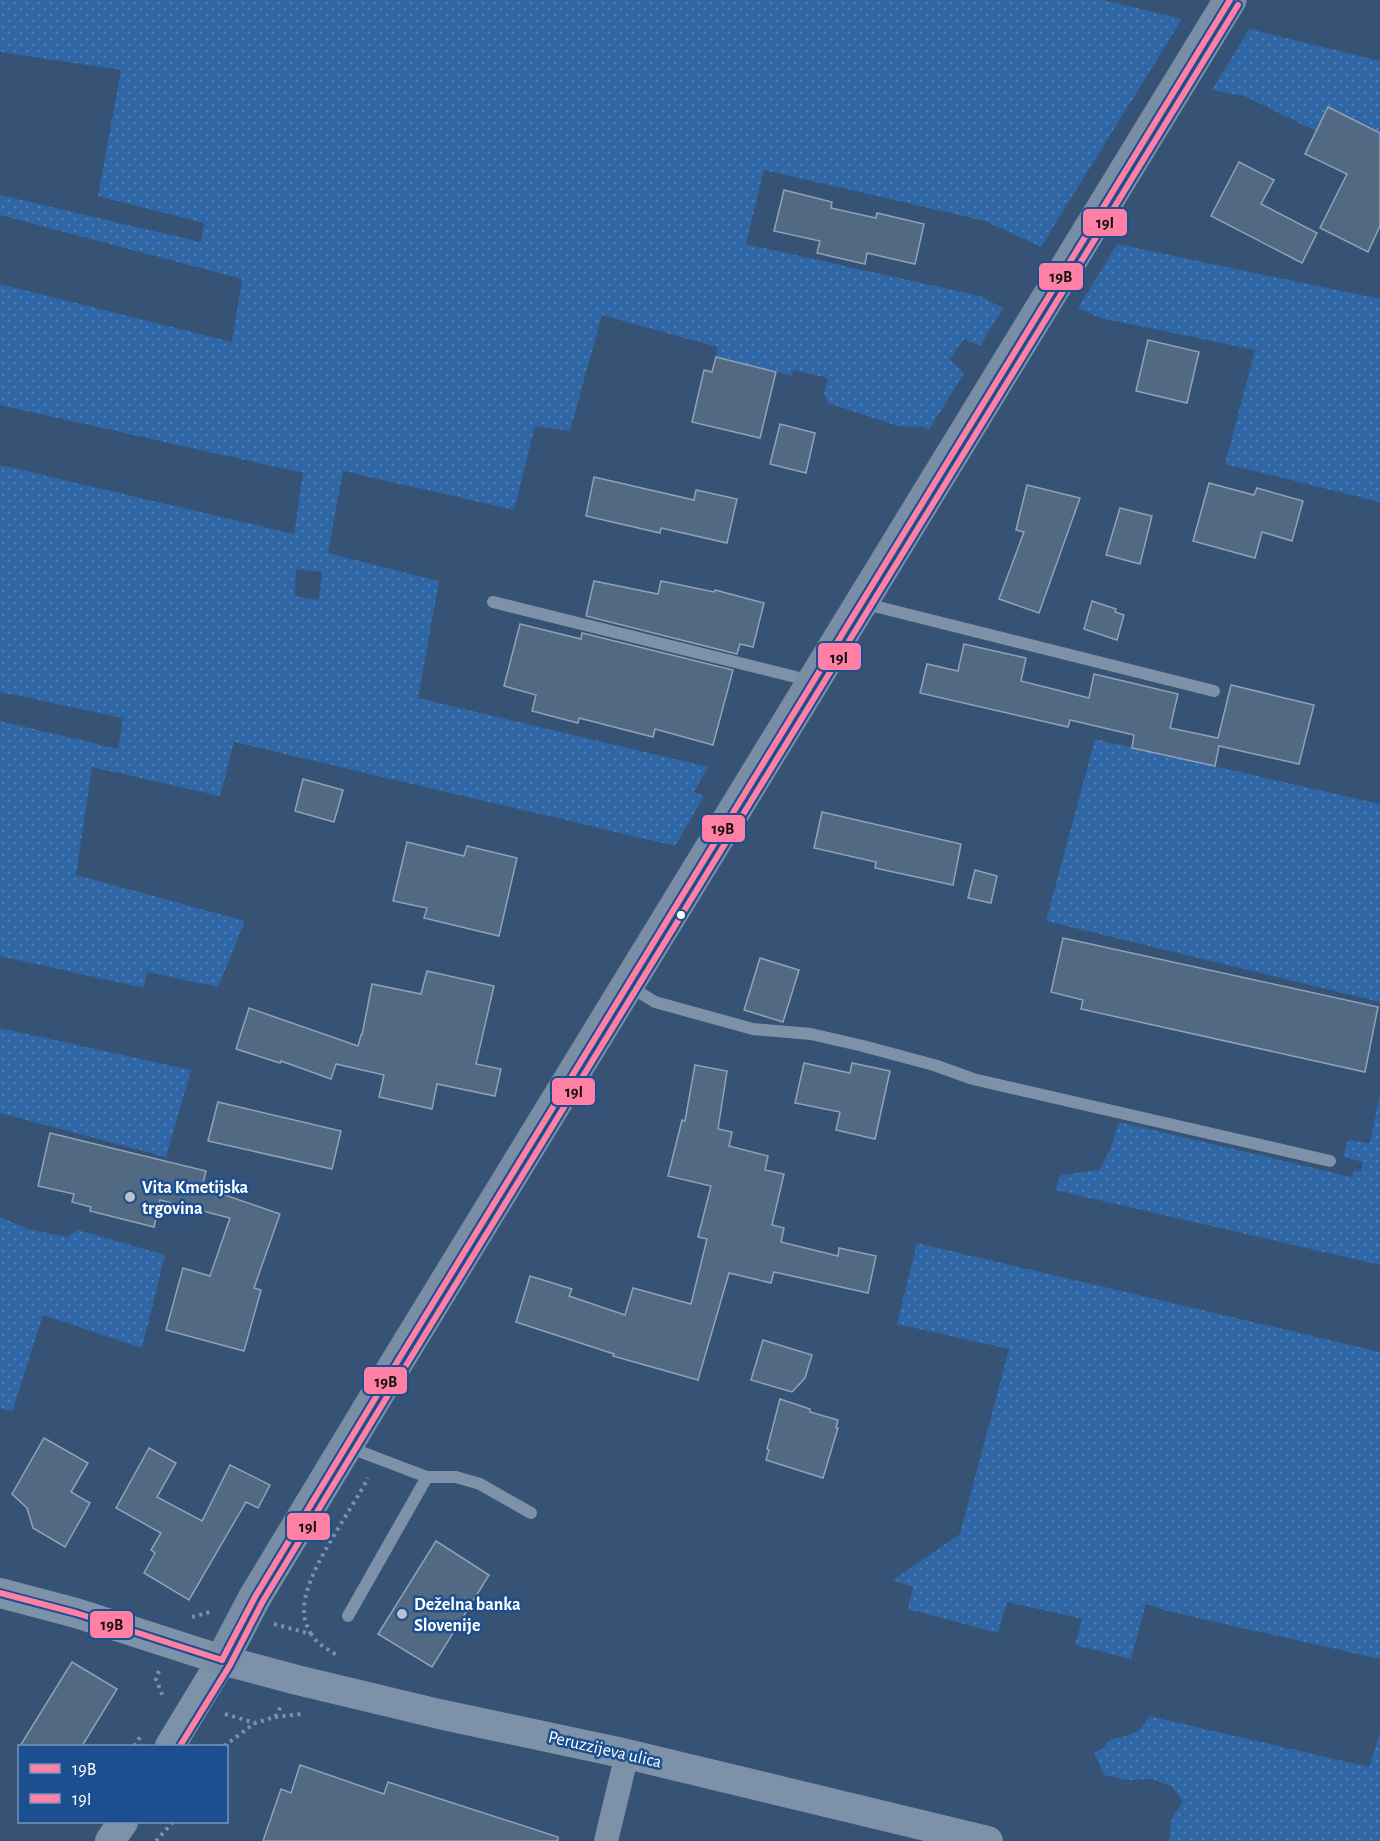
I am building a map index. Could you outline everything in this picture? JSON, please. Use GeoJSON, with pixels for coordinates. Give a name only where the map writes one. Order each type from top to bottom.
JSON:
{"type":"FeatureCollection","features":[{"type":"Feature","properties":{"kind":"main road"},"geometry":{"type":"LineString","coordinates":[[222,1660],[255,1597],[1230,0]]}},
{"type":"Feature","properties":{"kind":"street","name":"Peruzzijeva ulica"},"geometry":{"type":"LineString","coordinates":[[0,1593],[76,1613],[222,1660],[297,1680],[439,1714],[627,1754],[988,1841]]}},
{"type":"Feature","properties":{"kind":"street"},"geometry":{"type":"LineString","coordinates":[[171,1745],[222,1660]]}},
{"type":"Feature","properties":{"kind":"street"},"geometry":{"type":"LineString","coordinates":[[606,1841],[627,1754]]}},
{"type":"Feature","properties":{"kind":"street"},"geometry":{"type":"LineString","coordinates":[[110,1841],[122,1823]]}},
{"type":"Feature","properties":{"kind":"lane"},"geometry":{"type":"LineString","coordinates":[[493,602],[813,681]]}},
{"type":"Feature","properties":{"kind":"lane"},"geometry":{"type":"LineString","coordinates":[[861,603],[1214,691]]}},
{"type":"Feature","properties":{"kind":"lane"},"geometry":{"type":"LineString","coordinates":[[628,986],[656,1002],[753,1029],[812,1034],[863,1046],[984,1082],[1330,1161]]}},
{"type":"Feature","properties":{"kind":"lane"},"geometry":{"type":"LineString","coordinates":[[347,1446],[427,1477],[456,1476],[480,1484],[531,1513]]}},
{"type":"Feature","properties":{"kind":"lane"},"geometry":{"type":"LineString","coordinates":[[348,1616],[427,1477]]}},
{"type":"Feature","properties":{"kind":"path"},"geometry":{"type":"LineString","coordinates":[[184,1618],[203,1615],[217,1608]]}},
{"type":"Feature","properties":{"kind":"path"},"geometry":{"type":"LineString","coordinates":[[296,1631],[311,1634],[318,1643],[315,1648]]}},
{"type":"Feature","properties":{"kind":"path"},"geometry":{"type":"LineString","coordinates":[[159,1669],[156,1679],[162,1697],[170,1699]]}},
{"type":"Feature","properties":{"kind":"path"},"geometry":{"type":"LineString","coordinates":[[225,1745],[255,1723],[275,1717],[283,1704]]}},
{"type":"Feature","properties":{"kind":"path"},"geometry":{"type":"LineString","coordinates":[[237,1718],[255,1723]]}},
{"type":"Feature","properties":{"kind":"path"},"geometry":{"type":"LineString","coordinates":[[156,1841],[170,1823]]}},
{"type":"Feature","properties":{"kind":"shaded area"},"geometry":{"type":"Polygon","coordinates":[[[0,0],[1103,0],[1182,19],[1041,247],[985,221],[764,170],[746,244],[980,296],[1003,308],[980,346],[964,339],[950,359],[964,373],[929,430],[925,427],[898,426],[828,403],[824,394],[828,378],[793,370],[792,376],[716,357],[717,347],[602,315],[570,431],[535,426],[514,510],[343,471],[328,553],[439,581],[418,698],[708,767],[694,792],[704,796],[675,846],[234,742],[220,796],[92,767],[76,875],[245,921],[218,987],[147,972],[144,988],[0,956],[0,721],[118,749],[123,718],[0,692],[0,465],[294,534],[303,473],[0,405],[0,284],[232,342],[242,279],[0,215],[0,195],[201,242],[204,223],[98,196],[121,70],[0,52],[0,0]],[[296,569],[295,596],[319,600],[322,572],[296,569]]]}},
{"type":"Feature","properties":{"kind":"shaded area"},"geometry":{"type":"Polygon","coordinates":[[[1249,29],[1380,61],[1380,133],[1328,107],[1316,131],[1244,96],[1212,90],[1249,29]]]}},
{"type":"Feature","properties":{"kind":"shaded area"},"geometry":{"type":"Polygon","coordinates":[[[1117,244],[1380,299],[1380,502],[1225,464],[1255,350],[1100,318],[1078,308],[1117,244]]]}},
{"type":"Feature","properties":{"kind":"shaded area"},"geometry":{"type":"Polygon","coordinates":[[[1095,739],[1380,804],[1380,1002],[1046,921],[1095,739]]]}},
{"type":"Feature","properties":{"kind":"shaded area"},"geometry":{"type":"Polygon","coordinates":[[[0,1028],[191,1070],[166,1157],[0,1113],[0,1028]]]}},
{"type":"Feature","properties":{"kind":"shaded area"},"geometry":{"type":"Polygon","coordinates":[[[1380,1094],[1380,1265],[1055,1190],[1061,1175],[1099,1170],[1110,1150],[1119,1122],[1352,1177],[1354,1171],[1361,1171],[1363,1162],[1343,1157],[1348,1140],[1370,1143],[1380,1094]]]}},
{"type":"Feature","properties":{"kind":"shaded area"},"geometry":{"type":"Polygon","coordinates":[[[0,1217],[28,1229],[67,1237],[78,1230],[165,1255],[142,1348],[43,1315],[12,1412],[0,1408],[0,1217]]]}},
{"type":"Feature","properties":{"kind":"shaded area"},"geometry":{"type":"Polygon","coordinates":[[[917,1243],[1380,1352],[1380,1659],[1171,1612],[1146,1604],[1131,1659],[1075,1645],[1082,1619],[1007,1602],[998,1633],[908,1609],[913,1587],[893,1580],[960,1534],[1009,1349],[897,1324],[917,1243]]]}},
{"type":"Feature","properties":{"kind":"shaded area"},"geometry":{"type":"Polygon","coordinates":[[[1149,1716],[1369,1767],[1380,1733],[1380,1841],[1169,1841],[1172,1817],[1183,1802],[1171,1786],[1152,1779],[1126,1780],[1104,1775],[1094,1752],[1101,1750],[1111,1739],[1127,1736],[1140,1730],[1149,1716]]]}},
{"type":"Feature","properties":{"kind":"building"},"geometry":{"type":"Polygon","coordinates":[[[1328,107],[1380,133],[1380,226],[1368,252],[1320,228],[1347,174],[1305,154],[1328,107]]]}},
{"type":"Feature","properties":{"kind":"building"},"geometry":{"type":"Polygon","coordinates":[[[1239,162],[1274,180],[1261,204],[1317,233],[1302,263],[1211,216],[1239,162]]]}},
{"type":"Feature","properties":{"kind":"building"},"geometry":{"type":"Polygon","coordinates":[[[784,190],[832,202],[831,208],[876,218],[877,213],[924,224],[915,264],[867,253],[865,264],[817,253],[820,241],[774,231],[784,190]]]}},
{"type":"Feature","properties":{"kind":"building"},"geometry":{"type":"Polygon","coordinates":[[[1148,340],[1199,352],[1187,403],[1136,391],[1148,340]]]}},
{"type":"Feature","properties":{"kind":"building"},"geometry":{"type":"Polygon","coordinates":[[[716,357],[776,372],[760,438],[692,422],[704,370],[712,372],[716,357]]]}},
{"type":"Feature","properties":{"kind":"building"},"geometry":{"type":"Polygon","coordinates":[[[780,424],[815,433],[806,473],[770,464],[780,424]]]}},
{"type":"Feature","properties":{"kind":"building"},"geometry":{"type":"Polygon","coordinates":[[[594,477],[694,500],[696,490],[737,499],[727,543],[661,528],[660,533],[586,516],[594,477]]]}},
{"type":"Feature","properties":{"kind":"building"},"geometry":{"type":"Polygon","coordinates":[[[1209,483],[1254,495],[1257,488],[1303,501],[1292,541],[1262,532],[1255,558],[1193,541],[1209,483]]]}},
{"type":"Feature","properties":{"kind":"building"},"geometry":{"type":"Polygon","coordinates":[[[1027,485],[1080,498],[1039,613],[999,599],[1024,532],[1016,530],[1027,485]]]}},
{"type":"Feature","properties":{"kind":"building"},"geometry":{"type":"Polygon","coordinates":[[[1120,508],[1152,516],[1140,564],[1106,555],[1120,508]]]}},
{"type":"Feature","properties":{"kind":"building"},"geometry":{"type":"Polygon","coordinates":[[[594,581],[658,594],[661,581],[714,592],[715,590],[764,603],[753,647],[740,644],[737,654],[586,616],[594,581]]]}},
{"type":"Feature","properties":{"kind":"building"},"geometry":{"type":"Polygon","coordinates":[[[1092,601],[1116,609],[1115,612],[1124,615],[1117,640],[1084,629],[1092,601]]]}},
{"type":"Feature","properties":{"kind":"building"},"geometry":{"type":"Polygon","coordinates":[[[520,624],[581,639],[582,633],[733,670],[713,745],[655,729],[653,737],[579,718],[578,723],[532,711],[536,695],[504,686],[520,624]]]}},
{"type":"Feature","properties":{"kind":"building"},"geometry":{"type":"Polygon","coordinates":[[[964,644],[1026,658],[1021,681],[1089,698],[1094,674],[1178,694],[1170,728],[1218,738],[1231,685],[1314,705],[1299,764],[1219,746],[1215,766],[1132,748],[1134,735],[1070,720],[1068,727],[920,693],[927,664],[958,671],[964,644]]]}},
{"type":"Feature","properties":{"kind":"building"},"geometry":{"type":"Polygon","coordinates":[[[303,779],[343,790],[334,822],[295,811],[303,779]]]}},
{"type":"Feature","properties":{"kind":"building"},"geometry":{"type":"Polygon","coordinates":[[[822,812],[961,844],[953,885],[875,868],[876,862],[814,848],[822,812]]]}},
{"type":"Feature","properties":{"kind":"building"},"geometry":{"type":"Polygon","coordinates":[[[407,842],[464,856],[467,846],[517,858],[499,936],[424,918],[427,908],[393,901],[407,842]]]}},
{"type":"Feature","properties":{"kind":"building"},"geometry":{"type":"Polygon","coordinates":[[[975,870],[997,876],[991,903],[968,898],[975,870]]]}},
{"type":"Feature","properties":{"kind":"building"},"geometry":{"type":"Polygon","coordinates":[[[1063,938],[1378,1007],[1365,1072],[1081,1009],[1083,1000],[1051,992],[1063,938]]]}},
{"type":"Feature","properties":{"kind":"building"},"geometry":{"type":"Polygon","coordinates":[[[760,958],[799,970],[783,1022],[744,1010],[760,958]]]}},
{"type":"Feature","properties":{"kind":"building"},"geometry":{"type":"Polygon","coordinates":[[[427,971],[494,986],[476,1064],[501,1069],[495,1096],[437,1084],[432,1109],[379,1097],[384,1075],[336,1064],[331,1079],[281,1061],[280,1063],[236,1049],[249,1008],[358,1046],[372,984],[421,994],[427,971]]]}},
{"type":"Feature","properties":{"kind":"building"},"geometry":{"type":"Polygon","coordinates":[[[804,1063],[850,1073],[852,1063],[890,1071],[875,1139],[836,1130],[840,1112],[795,1103],[804,1063]]]}},
{"type":"Feature","properties":{"kind":"building"},"geometry":{"type":"Polygon","coordinates":[[[695,1065],[727,1071],[718,1129],[732,1132],[729,1146],[768,1156],[765,1170],[784,1174],[772,1225],[784,1228],[781,1242],[838,1256],[839,1248],[876,1256],[868,1293],[774,1272],[771,1283],[729,1273],[698,1380],[613,1356],[614,1354],[516,1322],[530,1276],[572,1289],[569,1296],[625,1315],[633,1288],[691,1304],[707,1239],[698,1237],[711,1186],[668,1176],[682,1120],[685,1121],[695,1065]]]}},
{"type":"Feature","properties":{"kind":"building"},"geometry":{"type":"Polygon","coordinates":[[[218,1102],[341,1131],[332,1169],[208,1141],[218,1102]]]}},
{"type":"Feature","properties":{"kind":"building"},"geometry":{"type":"Polygon","coordinates":[[[50,1133],[206,1171],[202,1187],[280,1214],[254,1288],[261,1290],[244,1351],[166,1330],[183,1268],[210,1276],[230,1218],[160,1200],[154,1227],[90,1211],[91,1207],[72,1202],[74,1194],[38,1186],[50,1133]]]}},
{"type":"Feature","properties":{"kind":"building"},"geometry":{"type":"Polygon","coordinates":[[[763,1340],[812,1355],[805,1378],[792,1392],[751,1380],[763,1340]]]}},
{"type":"Feature","properties":{"kind":"building"},"geometry":{"type":"Polygon","coordinates":[[[780,1399],[810,1409],[810,1412],[838,1420],[836,1428],[838,1428],[823,1478],[766,1460],[780,1399]]]}},
{"type":"Feature","properties":{"kind":"building"},"geometry":{"type":"Polygon","coordinates":[[[44,1438],[88,1463],[71,1492],[90,1503],[65,1547],[33,1528],[27,1508],[12,1494],[44,1438]]]}},
{"type":"Feature","properties":{"kind":"building"},"geometry":{"type":"Polygon","coordinates":[[[149,1448],[176,1463],[157,1497],[202,1521],[230,1465],[270,1485],[258,1508],[246,1502],[189,1600],[144,1573],[155,1553],[151,1550],[161,1533],[116,1508],[149,1448]]]}},
{"type":"Feature","properties":{"kind":"building"},"geometry":{"type":"Polygon","coordinates":[[[436,1541],[489,1575],[432,1667],[378,1634],[436,1541]]]}},
{"type":"Feature","properties":{"kind":"building"},"geometry":{"type":"Polygon","coordinates":[[[72,1662],[117,1689],[83,1745],[21,1745],[72,1662]]]}},
{"type":"Feature","properties":{"kind":"building"},"geometry":{"type":"Polygon","coordinates":[[[300,1765],[384,1794],[388,1782],[558,1837],[558,1841],[263,1841],[281,1789],[291,1793],[300,1765]]]}},
{"type":"Feature","properties":{"kind":"transit line","name":"19B"},"geometry":{"type":"LineString","coordinates":[[222,1660],[255,1597],[391,1372],[1230,0]]}},
{"type":"Feature","properties":{"kind":"transit line","name":"19I"},"geometry":{"type":"LineString","coordinates":[[181,1745],[230,1665],[263,1601],[399,1377],[1238,5]]}},
{"type":"Feature","properties":{"kind":"transit line","name":"19B"},"geometry":{"type":"LineString","coordinates":[[0,1593],[76,1613],[222,1660]]}},
{"type":"Feature","properties":{"kind":"place","name":"Vita Kmetijska trgovina"},"geometry":{"type":"Point","coordinates":[130,1197]}},
{"type":"Feature","properties":{"kind":"place","name":"Deželna banka Slovenije"},"geometry":{"type":"Point","coordinates":[402,1614]}}]}
